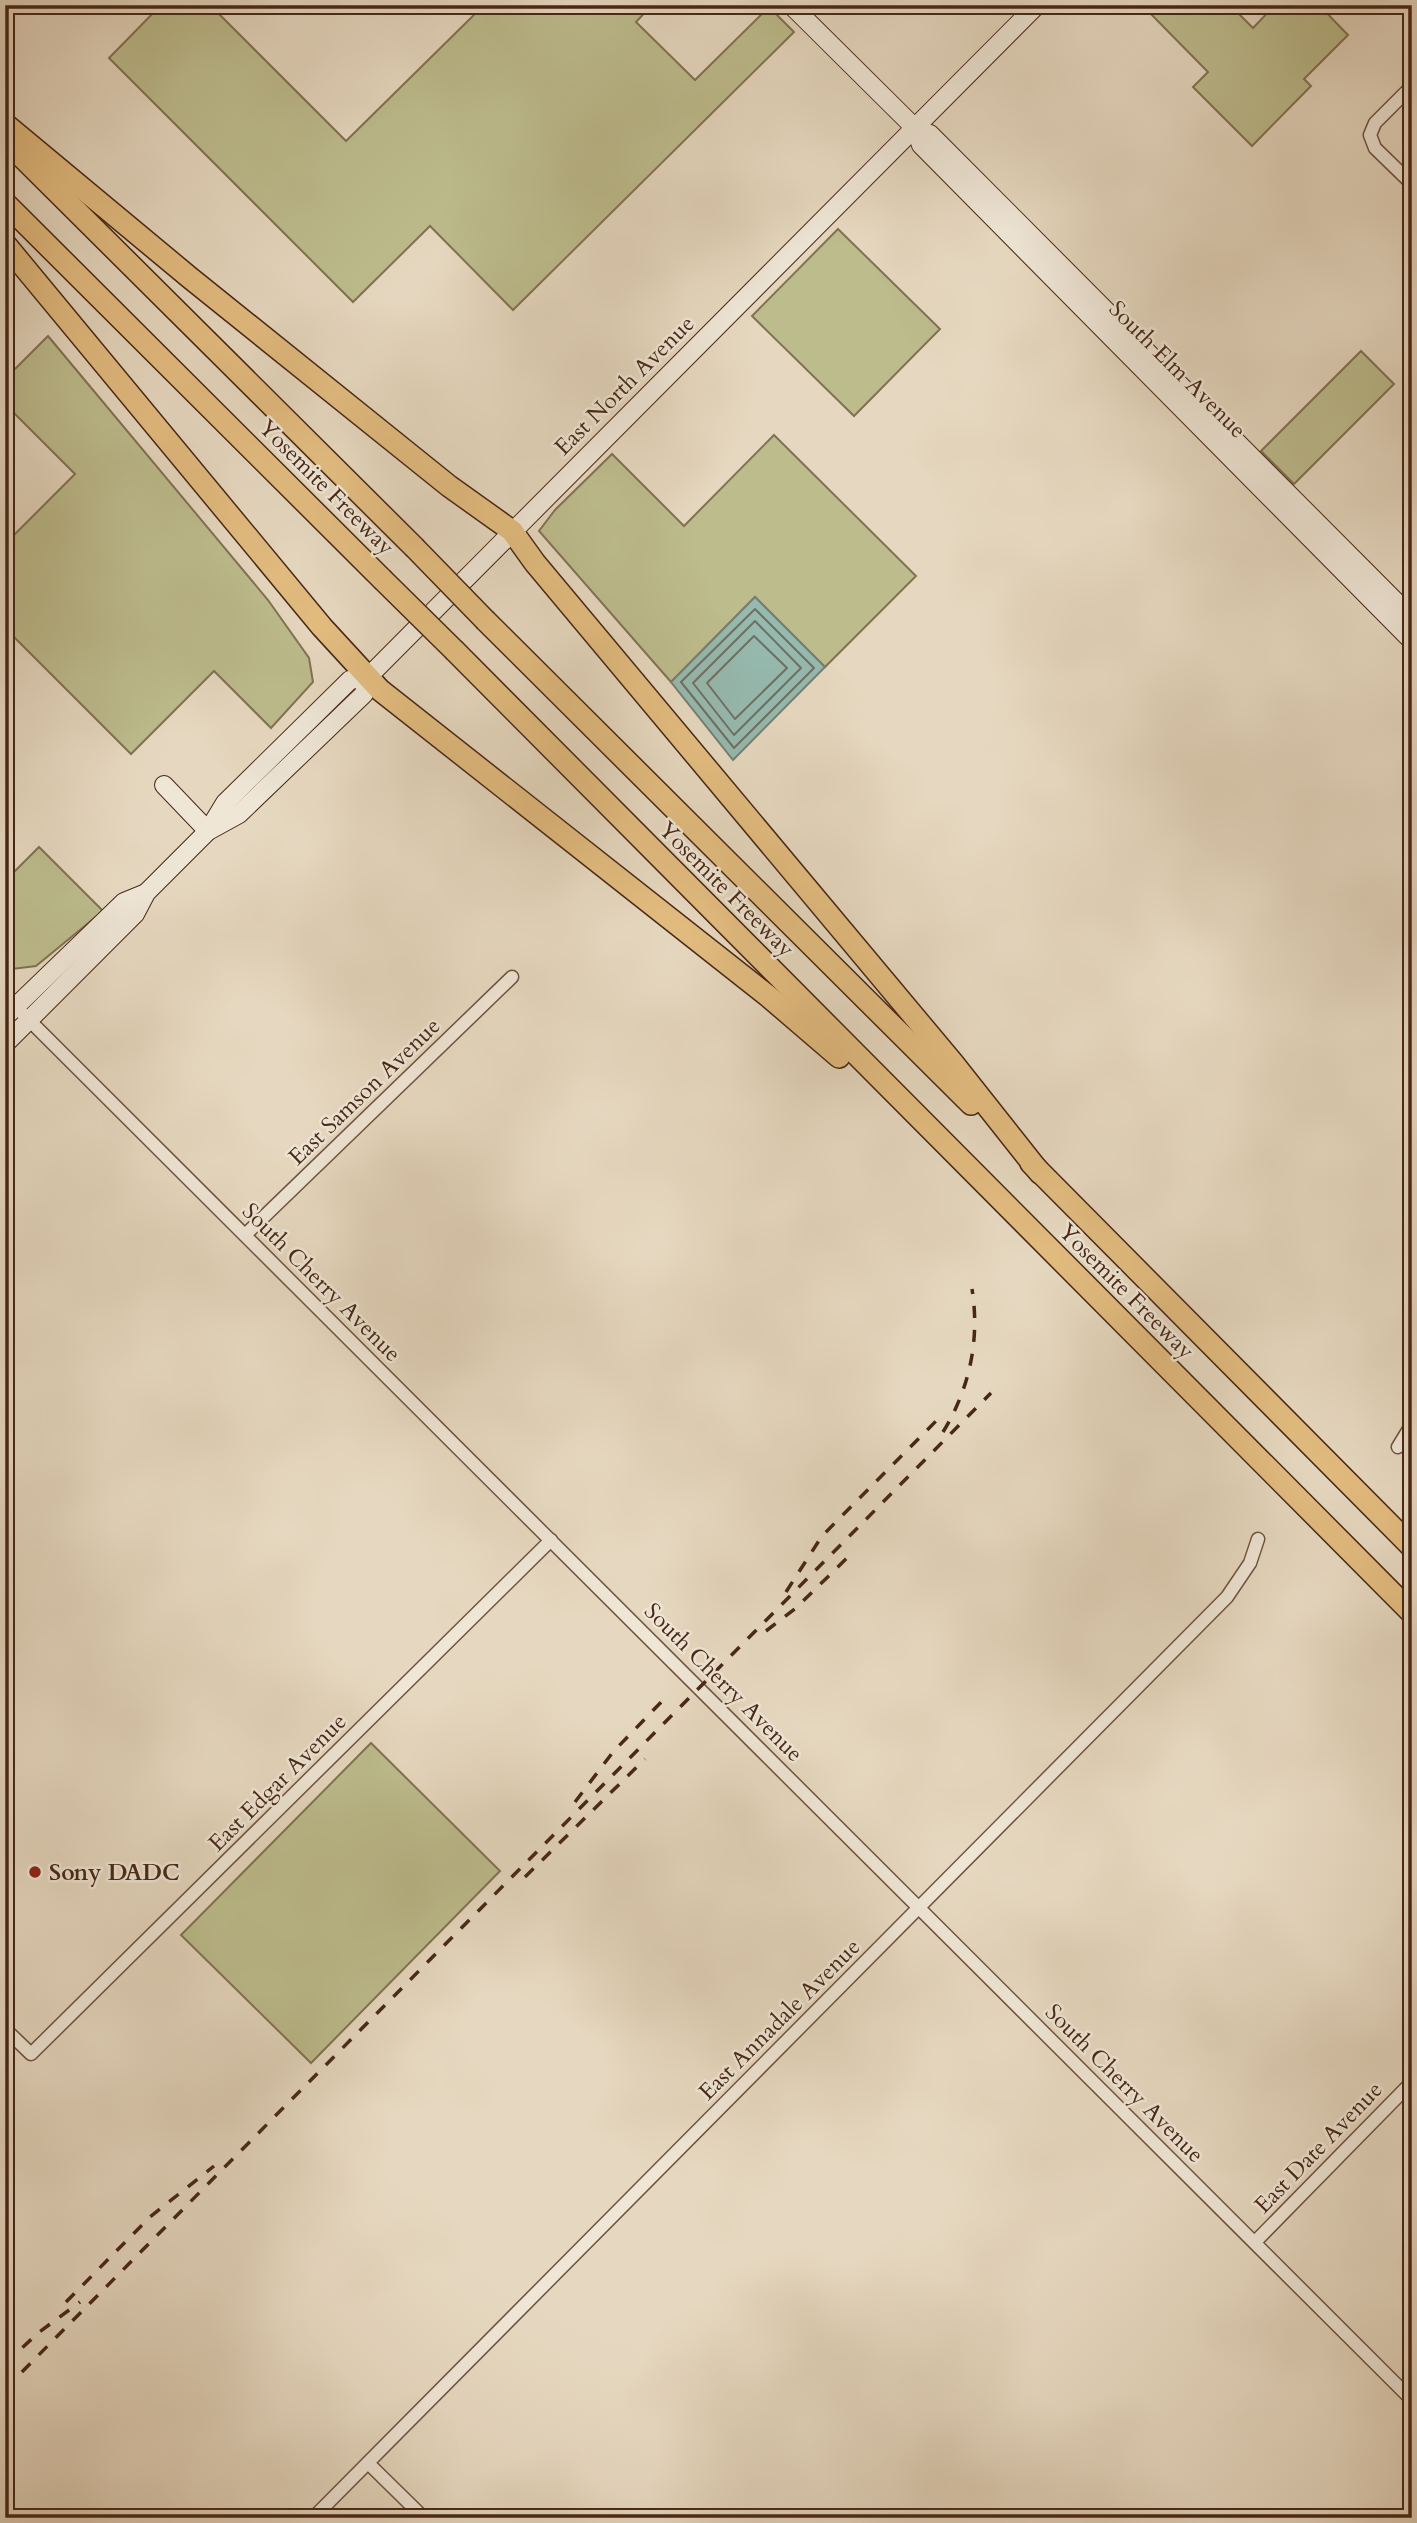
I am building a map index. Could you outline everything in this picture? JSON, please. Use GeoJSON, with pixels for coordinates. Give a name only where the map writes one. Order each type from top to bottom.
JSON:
{"type":"FeatureCollection","features":[{"type":"Feature","properties":{"kind":"highway"},"geometry":{"type":"LineString","coordinates":[[5,124],[200,286],[449,486],[512,531],[535,563],[953,1063],[1040,1173]]}},
{"type":"Feature","properties":{"kind":"highway","name":"Yosemite Freeway"},"geometry":{"type":"LineString","coordinates":[[5,140],[1412,1547]]}},
{"type":"Feature","properties":{"kind":"highway","name":"Yosemite Freeway"},"geometry":{"type":"LineString","coordinates":[[5,203],[1412,1612]]}},
{"type":"Feature","properties":{"kind":"highway"},"geometry":{"type":"LineString","coordinates":[[5,244],[322,627],[368,677],[768,996],[964,1166]]}},
{"type":"Feature","properties":{"kind":"street","name":"South Elm Avenue"},"geometry":{"type":"LineString","coordinates":[[791,5],[915,128],[930,134],[958,161],[1386,603],[1412,641]]}},
{"type":"Feature","properties":{"kind":"street","name":"East North Avenue"},"geometry":{"type":"LineString","coordinates":[[5,1044],[135,914],[146,894],[208,831],[225,803],[350,680],[368,677],[1037,5]]}},
{"type":"Feature","properties":{"kind":"street"},"geometry":{"type":"LineString","coordinates":[[1412,86],[1375,123],[1370,135],[1375,148],[1412,184]]}},
{"type":"Feature","properties":{"kind":"street","name":"South Elm Avenue"},"geometry":{"type":"LineString","coordinates":[[1386,603],[1412,618]]}},
{"type":"Feature","properties":{"kind":"street"},"geometry":{"type":"LineString","coordinates":[[164,785],[208,831]]}},
{"type":"Feature","properties":{"kind":"street","name":"East North Avenue"},"geometry":{"type":"LineString","coordinates":[[9,1006],[124,902],[146,894]]}},
{"type":"Feature","properties":{"kind":"street","name":"East Samson Avenue"},"geometry":{"type":"LineString","coordinates":[[245,1235],[512,977]]}},
{"type":"Feature","properties":{"kind":"street","name":"South Cherry Avenue"},"geometry":{"type":"LineString","coordinates":[[9,1006],[29,1020],[920,1906],[1412,2400]]}},
{"type":"Feature","properties":{"kind":"street"},"geometry":{"type":"LineString","coordinates":[[1398,1447],[1412,1424]]}},
{"type":"Feature","properties":{"kind":"street","name":"East Annadale Avenue"},"geometry":{"type":"LineString","coordinates":[[313,2518],[1227,1597],[1250,1563],[1258,1539]]}},
{"type":"Feature","properties":{"kind":"street","name":"East Edgar Avenue"},"geometry":{"type":"LineString","coordinates":[[5,2029],[32,2054],[551,1540]]}},
{"type":"Feature","properties":{"kind":"street","name":"East Date Avenue"},"geometry":{"type":"LineString","coordinates":[[1255,2242],[1412,2082]]}},
{"type":"Feature","properties":{"kind":"street"},"geometry":{"type":"LineString","coordinates":[[368,2463],[424,2518]]}},
{"type":"Feature","properties":{"kind":"shaded area"},"geometry":{"type":"Polygon","coordinates":[[[161,5],[210,5],[346,141],[484,5],[652,5],[636,22],[695,80],[769,7],[794,32],[513,310],[430,226],[353,302],[109,58],[161,5]]]}},
{"type":"Feature","properties":{"kind":"shaded area"},"geometry":{"type":"Polygon","coordinates":[[[1142,5],[1230,5],[1253,28],[1275,5],[1319,5],[1348,35],[1304,79],[1311,86],[1252,146],[1193,87],[1208,72],[1142,5]]]}},
{"type":"Feature","properties":{"kind":"shaded area"},"geometry":{"type":"Polygon","coordinates":[[[838,229],[940,329],[854,416],[752,316],[838,229]]]}},
{"type":"Feature","properties":{"kind":"shaded area"},"geometry":{"type":"Polygon","coordinates":[[[48,336],[268,600],[309,658],[313,682],[271,728],[214,671],[131,754],[5,628],[5,544],[75,474],[5,404],[5,379],[48,336]]]}},
{"type":"Feature","properties":{"kind":"shaded area"},"geometry":{"type":"Polygon","coordinates":[[[1361,351],[1394,384],[1294,484],[1261,451],[1361,351]]]}},
{"type":"Feature","properties":{"kind":"shaded area"},"geometry":{"type":"Polygon","coordinates":[[[774,435],[916,576],[825,667],[755,597],[671,682],[539,531],[555,510],[612,454],[684,526],[774,435]]]}},
{"type":"Feature","properties":{"kind":"shaded area"},"geometry":{"type":"Polygon","coordinates":[[[39,847],[103,911],[36,966],[12,969],[5,963],[5,881],[39,847]]]}},
{"type":"Feature","properties":{"kind":"shaded area"},"geometry":{"type":"Polygon","coordinates":[[[371,1743],[500,1871],[311,2063],[181,1935],[371,1743]]]}},
{"type":"Feature","properties":{"kind":"water"},"geometry":{"type":"Polygon","coordinates":[[[755,597],[825,667],[733,760],[671,682],[755,597]]]}},
{"type":"Feature","properties":{"kind":"railway"},"geometry":{"type":"LineString","coordinates":[[943,1432],[960,1398],[971,1363],[975,1326],[972,1289]]}},
{"type":"Feature","properties":{"kind":"railway"},"geometry":{"type":"LineString","coordinates":[[5,2389],[991,1393]]}},
{"type":"Feature","properties":{"kind":"railway"},"geometry":{"type":"LineString","coordinates":[[786,1592],[822,1536],[942,1415]]}},
{"type":"Feature","properties":{"kind":"railway"},"geometry":{"type":"LineString","coordinates":[[766,1631],[796,1608],[848,1557]]}},
{"type":"Feature","properties":{"kind":"railway"},"geometry":{"type":"LineString","coordinates":[[575,1802],[613,1752],[668,1695]]}},
{"type":"Feature","properties":{"kind":"railway"},"geometry":{"type":"LineString","coordinates":[[525,1877],[645,1759]]}},
{"type":"Feature","properties":{"kind":"railway"},"geometry":{"type":"LineString","coordinates":[[66,2302],[150,2217],[214,2166]]}},
{"type":"Feature","properties":{"kind":"railway"},"geometry":{"type":"LineString","coordinates":[[5,2364],[38,2333],[80,2302]]}},
{"type":"Feature","properties":{"kind":"place","name":"Sony DADC"},"geometry":{"type":"Point","coordinates":[35,1872]}}]}
